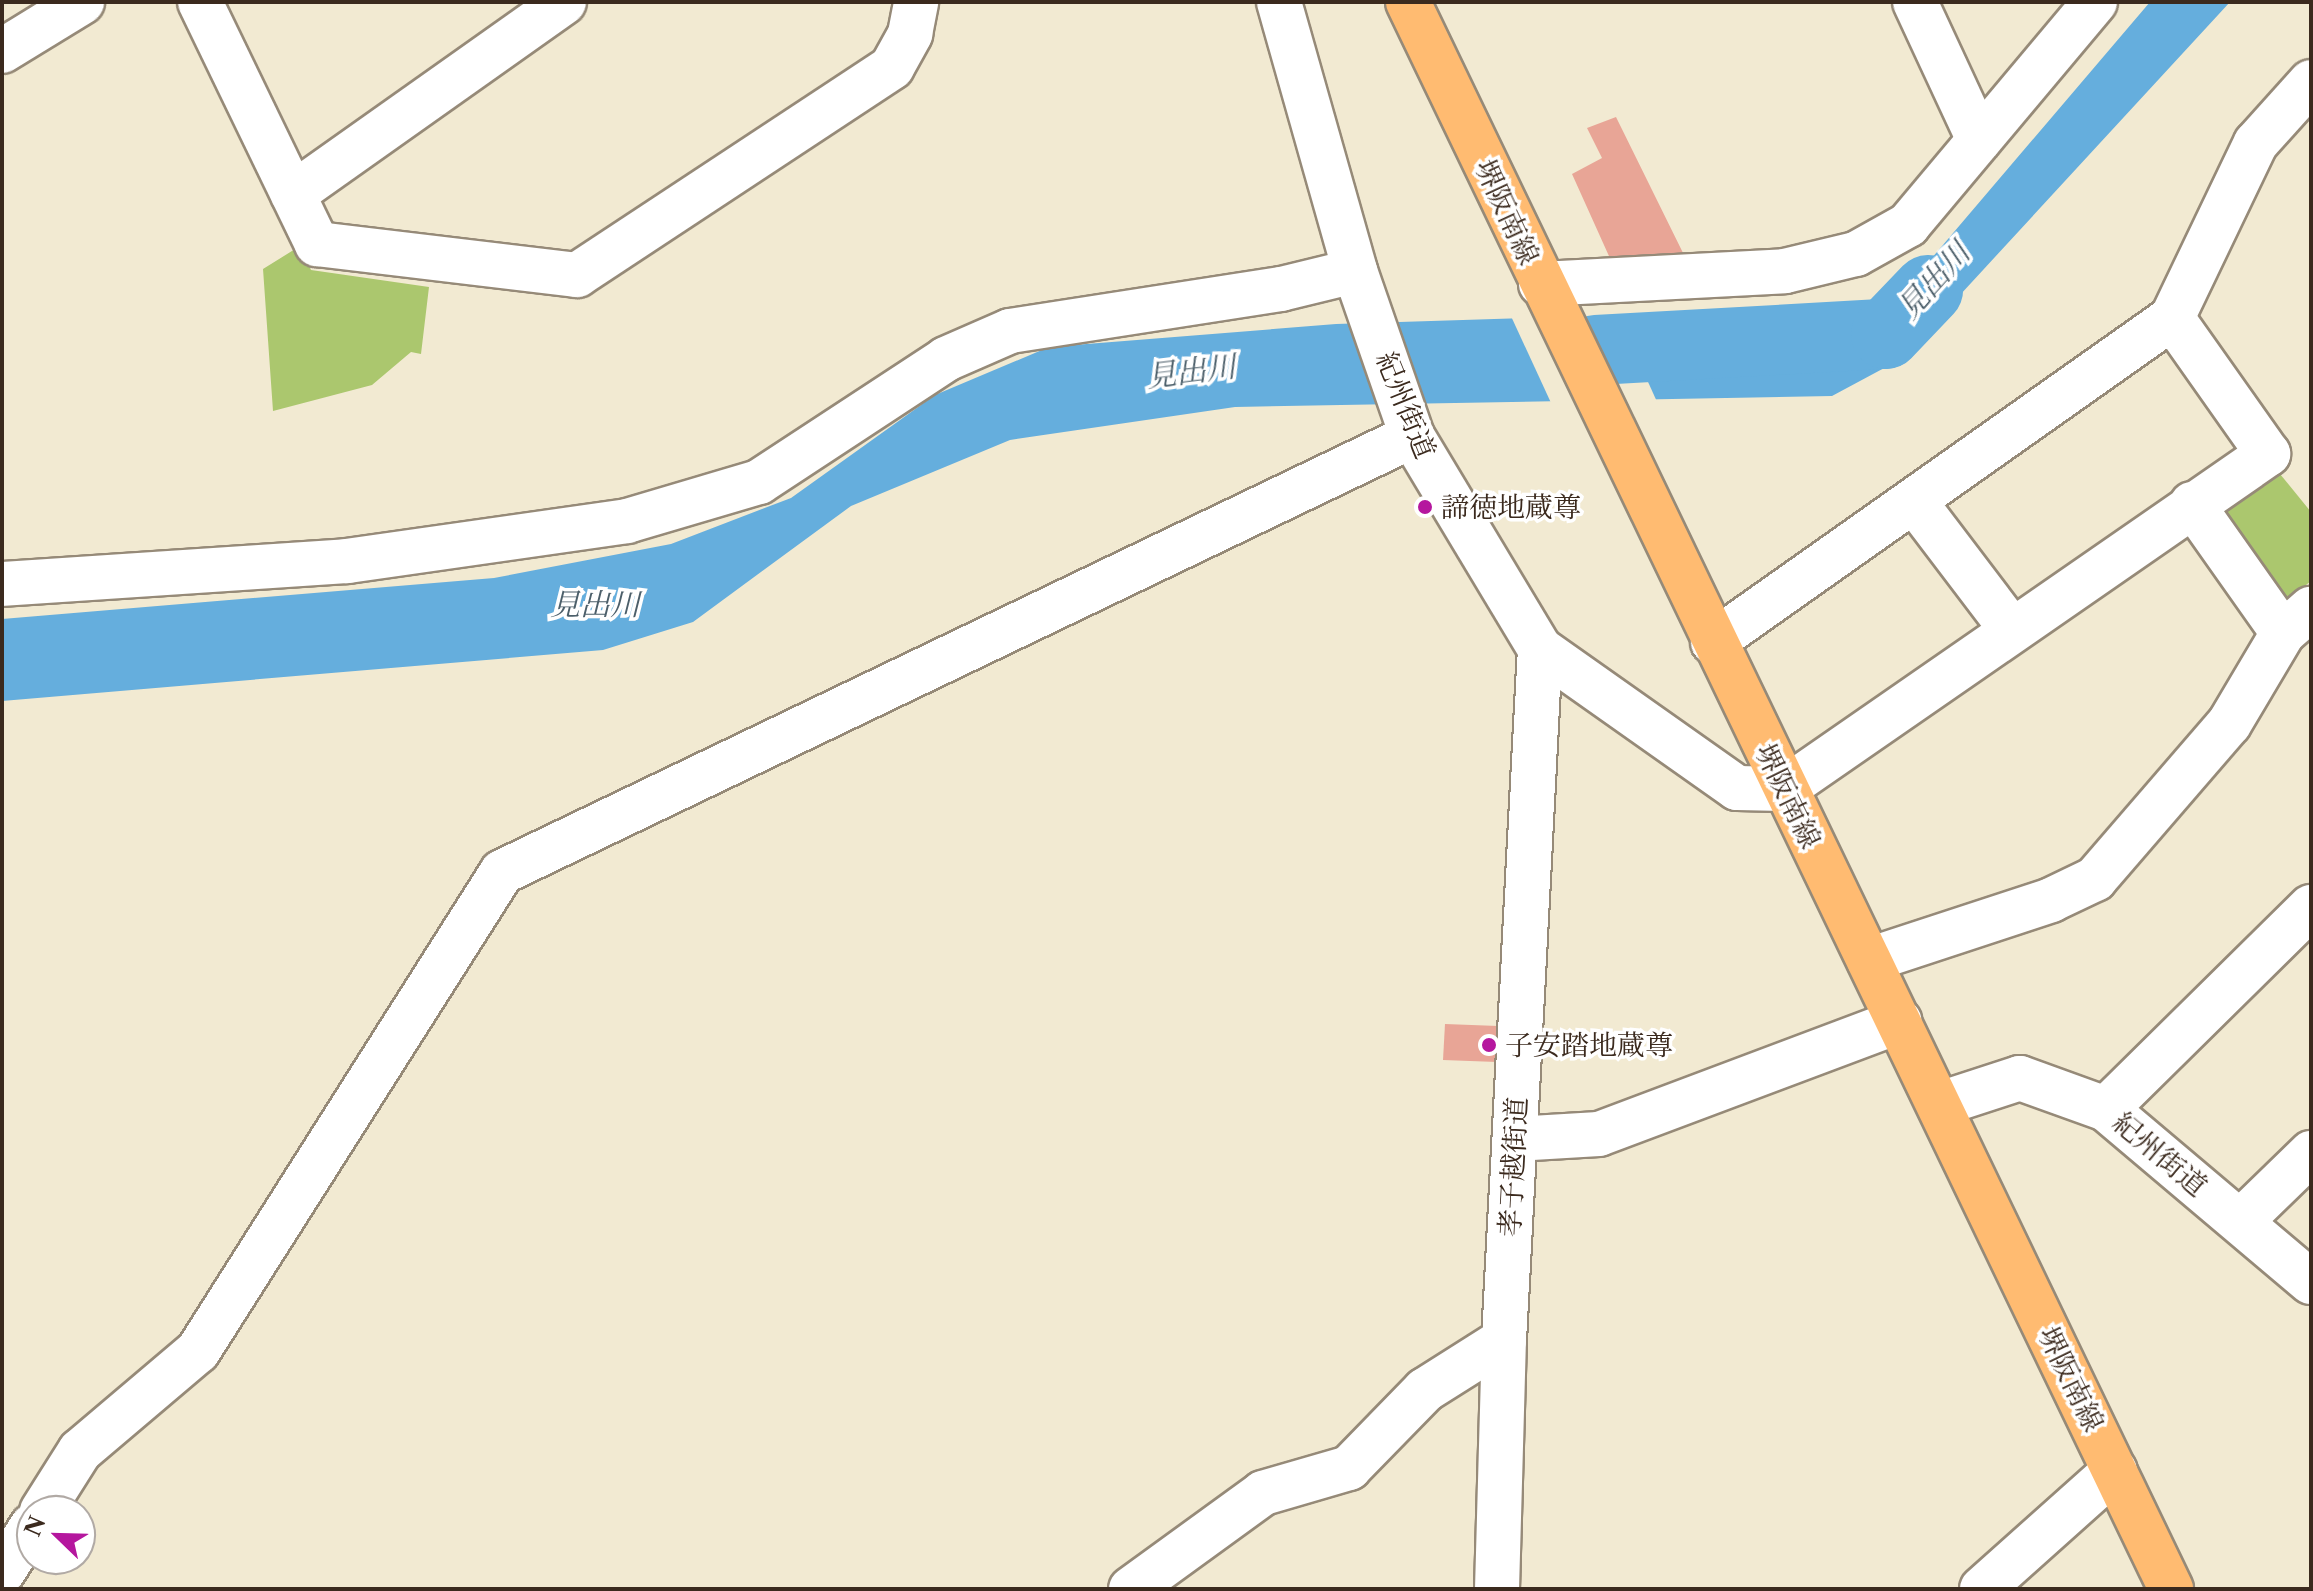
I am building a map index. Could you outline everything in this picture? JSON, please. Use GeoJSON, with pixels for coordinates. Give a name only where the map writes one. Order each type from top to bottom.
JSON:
{"type":"FeatureCollection","features":[{"type":"Feature","properties":{"kind":"main road","name":"堺阪南線"},"geometry":{"type":"LineString","coordinates":[[1408,2],[1607,423],[1940,1104],[2171,1589]]}},
{"type":"Feature","properties":{"kind":"street"},"geometry":{"type":"LineString","coordinates":[[2,51],[82,2]]}},
{"type":"Feature","properties":{"kind":"street"},"geometry":{"type":"LineString","coordinates":[[200,2],[317,244],[577,275],[892,67],[910,34],[916,2]]}},
{"type":"Feature","properties":{"kind":"street"},"geometry":{"type":"LineString","coordinates":[[293,194],[564,2]]}},
{"type":"Feature","properties":{"kind":"street","name":"紀州街道"},"geometry":{"type":"LineString","coordinates":[[1279,2],[1359,283],[1408,425],[1540,649],[1737,788],[1784,789]]}},
{"type":"Feature","properties":{"kind":"street"},"geometry":{"type":"LineString","coordinates":[[1915,2],[1979,140]]}},
{"type":"Feature","properties":{"kind":"street"},"geometry":{"type":"LineString","coordinates":[[1544,290],[1785,271],[1856,254],[1908,225],[2095,2]]}},
{"type":"Feature","properties":{"kind":"street"},"geometry":{"type":"LineString","coordinates":[[1713,642],[2172,318],[2256,143],[2311,82]]}},
{"type":"Feature","properties":{"kind":"street"},"geometry":{"type":"LineString","coordinates":[[2,584],[347,561],[671,511],[759,482],[946,359],[1010,331],[1281,289],[1359,283]]}},
{"type":"Feature","properties":{"kind":"street"},"geometry":{"type":"LineString","coordinates":[[1784,789],[2268,454],[2172,318]]}},
{"type":"Feature","properties":{"kind":"street"},"geometry":{"type":"LineString","coordinates":[[52,1495],[80,1451],[198,1351],[502,872],[1408,425]]}},
{"type":"Feature","properties":{"kind":"street"},"geometry":{"type":"LineString","coordinates":[[1914,501],[2012,630]]}},
{"type":"Feature","properties":{"kind":"street"},"geometry":{"type":"LineString","coordinates":[[1869,960],[2051,900],[2095,879],[2229,724],[2297,621],[2192,504]]}},
{"type":"Feature","properties":{"kind":"street","name":"孝子越街道"},"geometry":{"type":"LineString","coordinates":[[1497,1589],[1504,1340],[1540,649]]}},
{"type":"Feature","properties":{"kind":"street"},"geometry":{"type":"LineString","coordinates":[[2106,1109],[2311,907]]}},
{"type":"Feature","properties":{"kind":"street"},"geometry":{"type":"LineString","coordinates":[[1515,1139],[1599,1134],[1899,1021]]}},
{"type":"Feature","properties":{"kind":"street","name":"紀州街道"},"geometry":{"type":"LineString","coordinates":[[1940,1104],[2020,1078],[2106,1109],[2311,1282]]}},
{"type":"Feature","properties":{"kind":"street"},"geometry":{"type":"LineString","coordinates":[[2241,1221],[2311,1153]]}},
{"type":"Feature","properties":{"kind":"street"},"geometry":{"type":"LineString","coordinates":[[1131,1589],[1263,1493],[1349,1468],[1425,1390],[1504,1340]]}},
{"type":"Feature","properties":{"kind":"street"},"geometry":{"type":"LineString","coordinates":[[1982,1589],[2115,1470]]}},
{"type":"Feature","properties":{"kind":"street"},"geometry":{"type":"LineString","coordinates":[[2,1573],[16,1551]]}},
{"type":"Feature","properties":{"kind":"green space"},"geometry":{"type":"Polygon","coordinates":[[[300,246],[311,270],[429,287],[421,354],[411,352],[372,385],[273,411],[263,269],[300,246]]]}},
{"type":"Feature","properties":{"kind":"green space"},"geometry":{"type":"Polygon","coordinates":[[[2280,474],[2311,512],[2311,581],[2291,597],[2275,595],[2222,530],[2223,509],[2280,474]]]}},
{"type":"Feature","properties":{"kind":"water","name":"見出川"},"geometry":{"type":"Polygon","coordinates":[[[2150,2],[2230,2],[1901,359],[1832,396],[1235,407],[1010,440],[851,506],[693,622],[603,650],[2,701],[2,619],[494,578],[671,544],[791,498],[935,395],[1049,347],[1336,324],[1650,314],[1714,359],[1813,357],[1879,320],[2150,2]]]}},
{"type":"Feature","properties":{"kind":"pier"},"geometry":{"type":"Polygon","coordinates":[[[1616,311],[1658,404],[1552,405],[1510,314],[1616,311]]]}},
{"type":"Feature","properties":{"kind":"building"},"geometry":{"type":"Polygon","coordinates":[[[1616,117],[1686,259],[1613,265],[1572,174],[1602,158],[1587,128],[1616,117]]]}},
{"type":"Feature","properties":{"kind":"building"},"geometry":{"type":"Polygon","coordinates":[[[1445,1024],[1498,1026],[1497,1062],[1443,1060],[1445,1024]]]}},
{"type":"Feature","properties":{"kind":"waterway","name":"見出川"},"geometry":{"type":"LineString","coordinates":[[1596,350],[1886,334],[1928,290]]}},
{"type":"Feature","properties":{"kind":"place","name":"諦徳地蔵尊"},"geometry":{"type":"Point","coordinates":[1425,507]}},
{"type":"Feature","properties":{"kind":"place","name":"子安踏地蔵尊"},"geometry":{"type":"Point","coordinates":[1489,1045]}}]}
